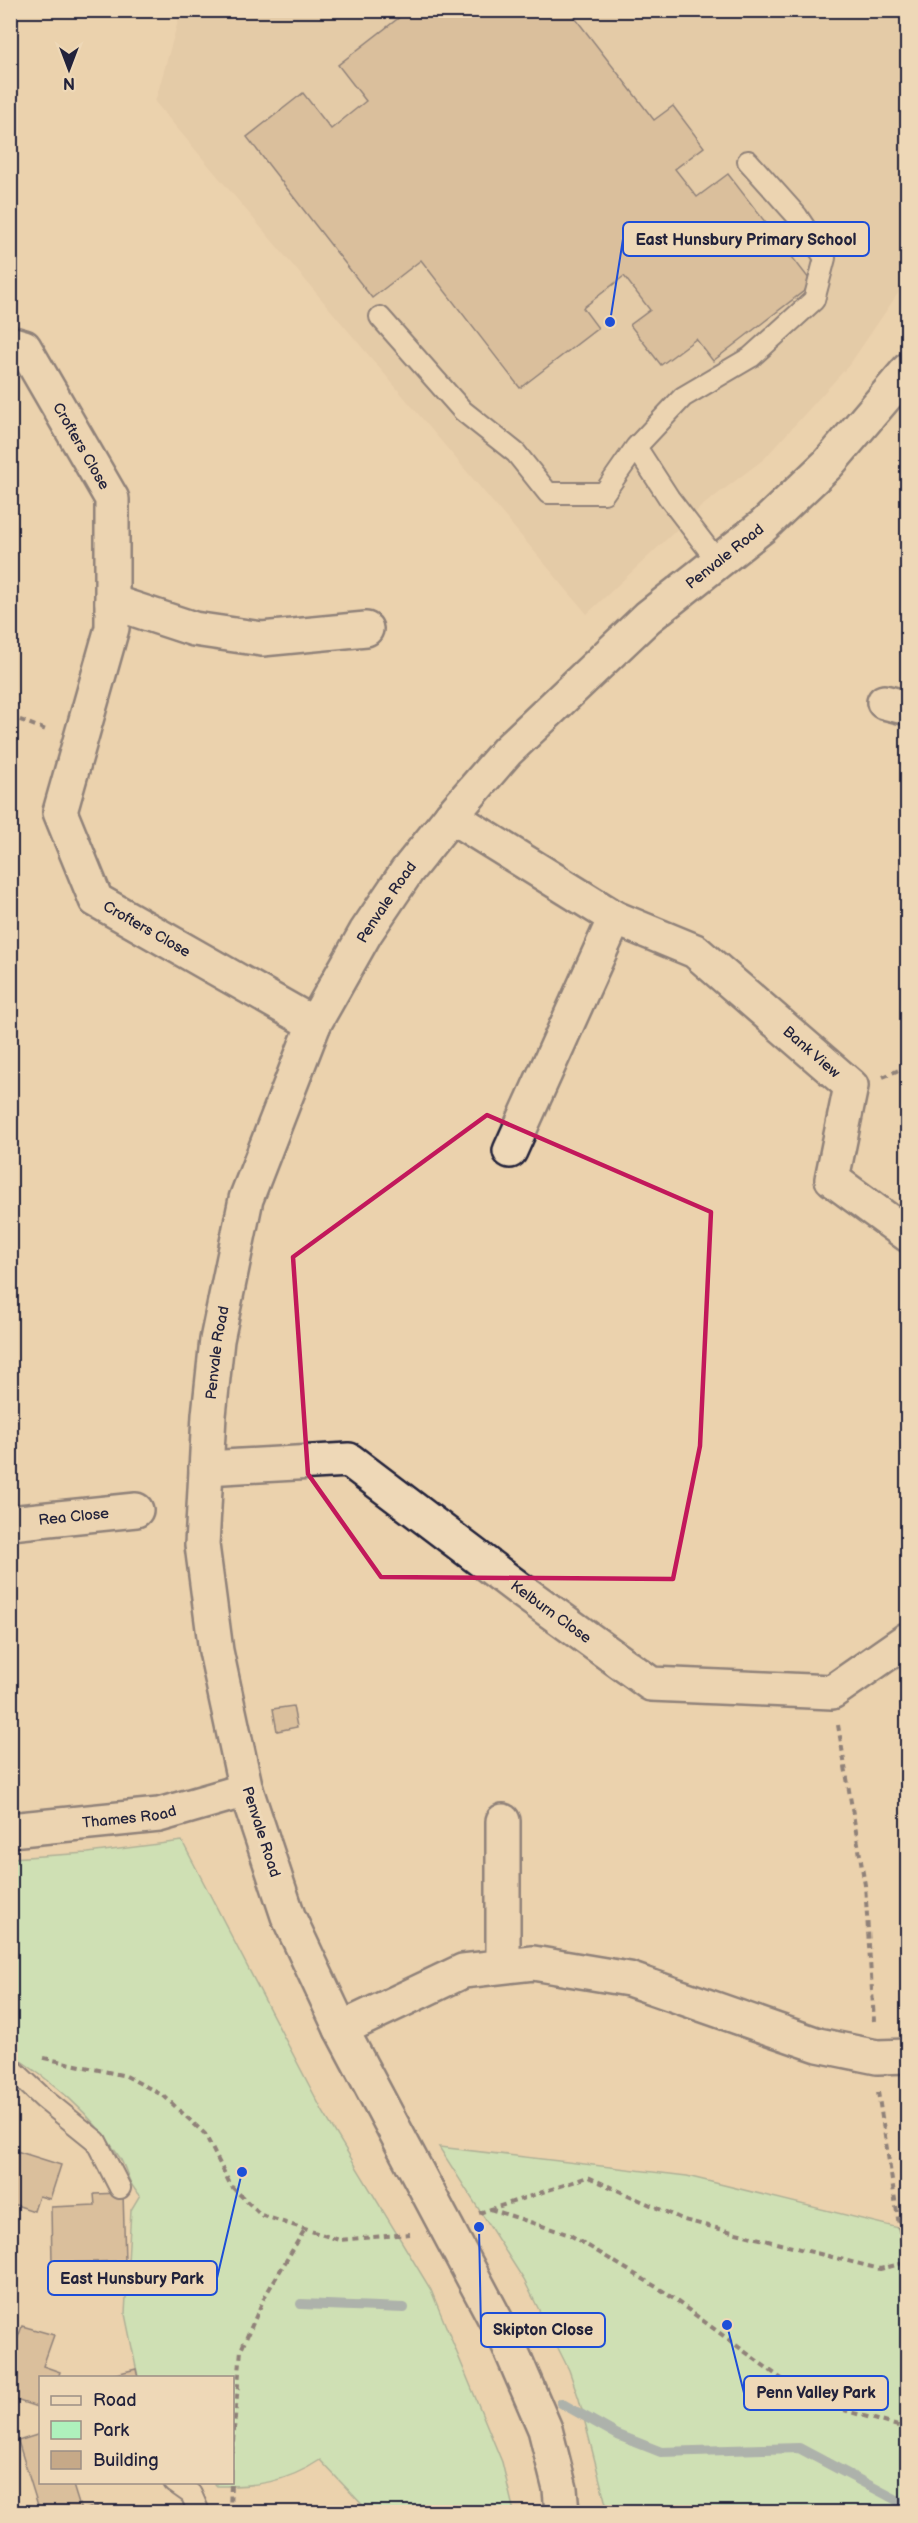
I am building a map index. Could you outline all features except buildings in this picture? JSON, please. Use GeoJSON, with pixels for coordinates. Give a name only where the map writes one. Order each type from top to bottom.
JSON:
{"type":"FeatureCollection","features":[{"type":"Feature","properties":{"kind":"street","name":"Crofters Close"},"geometry":{"type":"LineString","coordinates":[[10,343],[24,346],[112,499],[112,628],[60,812],[96,900],[314,1024]]}},
{"type":"Feature","properties":{"kind":"street","name":"Penvale Road"},"geometry":{"type":"LineString","coordinates":[[562,2512],[560,2489],[545,2429],[508,2343],[341,2029],[288,1916],[246,1790],[216,1651],[202,1545],[216,1340],[246,1199],[314,1024],[366,932],[407,872],[507,751],[648,617],[763,526],[902,388]]}},
{"type":"Feature","properties":{"kind":"street"},"geometry":{"type":"LineString","coordinates":[[112,602],[194,629],[262,639],[366,629]]}},
{"type":"Feature","properties":{"kind":"street","name":"Bank View"},"geometry":{"type":"LineString","coordinates":[[451,816],[615,918],[695,951],[851,1086],[832,1179],[908,1235]]}},
{"type":"Feature","properties":{"kind":"street"},"geometry":{"type":"LineString","coordinates":[[510,1151],[615,918]]}},
{"type":"Feature","properties":{"kind":"street","name":"Kelburn Close"},"geometry":{"type":"LineString","coordinates":[[206,1468],[350,1460],[518,1588],[651,1684],[832,1692]]}},
{"type":"Feature","properties":{"kind":"street","name":"Rea Close"},"geometry":{"type":"LineString","coordinates":[[10,1523],[136,1510]]}},
{"type":"Feature","properties":{"kind":"street"},"geometry":{"type":"LineString","coordinates":[[832,1692],[908,1640]]}},
{"type":"Feature","properties":{"kind":"street","name":"Thames Road"},"geometry":{"type":"LineString","coordinates":[[10,1830],[159,1815],[246,1790]]}},
{"type":"Feature","properties":{"kind":"street"},"geometry":{"type":"LineString","coordinates":[[503,1821],[503,1965]]}},
{"type":"Feature","properties":{"kind":"street"},"geometry":{"type":"LineString","coordinates":[[341,2029],[463,1971],[533,1963],[629,1979],[818,2044],[892,2057]]}},
{"type":"Feature","properties":{"kind":"lane"},"geometry":{"type":"LineString","coordinates":[[380,317],[463,411],[516,453],[548,493],[604,493],[636,447],[683,397],[751,357],[814,300],[825,258],[797,216],[748,161]]}},
{"type":"Feature","properties":{"kind":"lane"},"geometry":{"type":"LineString","coordinates":[[636,447],[669,498],[718,562]]}},
{"type":"Feature","properties":{"kind":"lane"},"geometry":{"type":"LineString","coordinates":[[10,2067],[44,2099],[96,2141],[120,2188]]}},
{"type":"Feature","properties":{"kind":"lane"},"geometry":{"type":"LineString","coordinates":[[177,2484],[191,2494],[199,2512]]}},
{"type":"Feature","properties":{"kind":"path"},"geometry":{"type":"LineString","coordinates":[[41,2058],[126,2076],[164,2096],[204,2133],[231,2186],[261,2215],[339,2240],[420,2234],[445,2227],[489,2208],[588,2177],[684,2220],[880,2269],[906,2262],[878,2094],[892,2057],[832,1692]]}},
{"type":"Feature","properties":{"kind":"path"},"geometry":{"type":"LineString","coordinates":[[489,2208],[570,2235],[663,2291],[810,2400],[908,2429]]}},
{"type":"Feature","properties":{"kind":"path"},"geometry":{"type":"LineString","coordinates":[[234,2429],[241,2350],[265,2296],[305,2229]]}},
{"type":"Feature","properties":{"kind":"path"},"geometry":{"type":"LineString","coordinates":[[230,2512],[231,2484]]}},
{"type":"Feature","properties":{"kind":"highlighted area"},"geometry":{"type":"Polygon","coordinates":[[[487,1115],[711,1212],[700,1446],[673,1579],[381,1577],[308,1474],[293,1257],[487,1115]]]}},
{"type":"Feature","properties":{"kind":"shaded area"},"geometry":{"type":"Polygon","coordinates":[[[181,11],[907,11],[907,280],[850,364],[764,459],[702,506],[587,614],[155,102],[181,11]]]}},
{"type":"Feature","properties":{"kind":"green space"},"geometry":{"type":"Polygon","coordinates":[[[182,1841],[323,2112],[431,2290],[502,2462],[514,2512],[369,2512],[320,2460],[295,2473],[270,2482],[217,2486],[215,2484],[234,2484],[234,2376],[138,2376],[125,2314],[131,2210],[140,2195],[132,2186],[118,2155],[95,2125],[56,2087],[11,2054],[11,1858],[88,1853],[182,1841]]]}},
{"type":"Feature","properties":{"kind":"green space"},"geometry":{"type":"Polygon","coordinates":[[[439,2147],[687,2176],[907,2230],[907,2512],[608,2512],[579,2399],[569,2370],[524,2280],[439,2147]]]}},
{"type":"Feature","properties":{"kind":"waterway"},"geometry":{"type":"LineString","coordinates":[[301,2304],[404,2308]]}},
{"type":"Feature","properties":{"kind":"waterway"},"geometry":{"type":"LineString","coordinates":[[561,2403],[618,2435],[661,2452],[799,2448],[908,2506]]}},
{"type":"Feature","properties":{"kind":"place","name":"East Hunsbury Primary School"},"geometry":{"type":"Point","coordinates":[610,322]}},
{"type":"Feature","properties":{"kind":"place","name":"East Hunsbury Park"},"geometry":{"type":"Point","coordinates":[242,2172]}},
{"type":"Feature","properties":{"kind":"place","name":"Skipton Close"},"geometry":{"type":"Point","coordinates":[479,2227]}},
{"type":"Feature","properties":{"kind":"place","name":"Penn Valley Park"},"geometry":{"type":"Point","coordinates":[727,2325]}}]}
